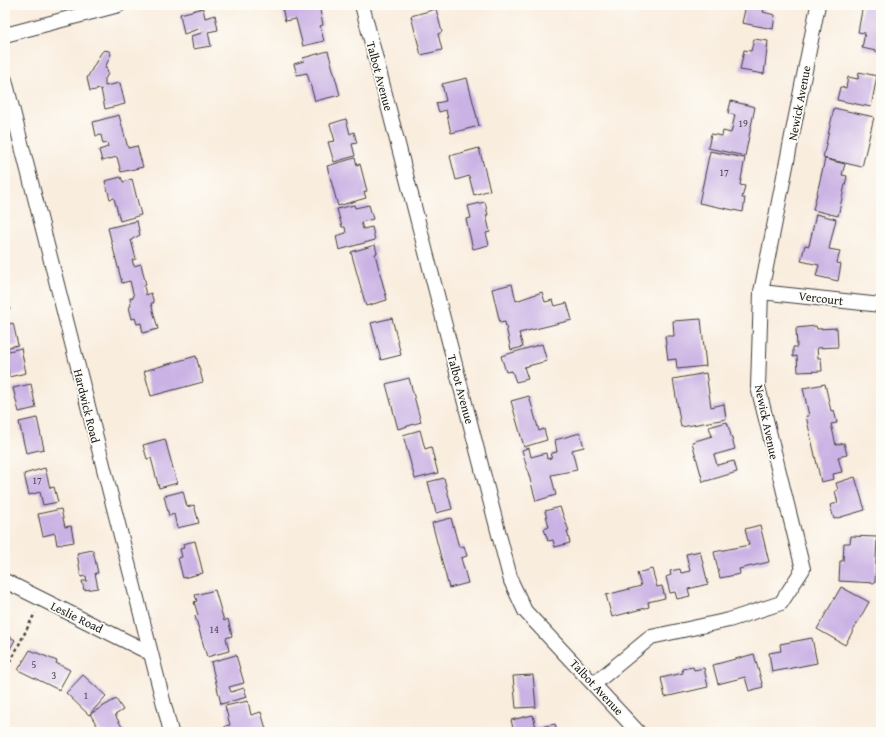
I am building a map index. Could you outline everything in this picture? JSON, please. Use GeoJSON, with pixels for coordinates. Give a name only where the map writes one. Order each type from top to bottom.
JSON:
{"type":"FeatureCollection","features":[{"type":"Feature","properties":{"kind":"street"},"geometry":{"type":"LineString","coordinates":[[5,35],[119,5]]}},
{"type":"Feature","properties":{"kind":"street","name":"Talbot Avenue"},"geometry":{"type":"LineString","coordinates":[[362,5],[511,581],[525,612],[638,732]]}},
{"type":"Feature","properties":{"kind":"street","name":"Newick Avenue"},"geometry":{"type":"LineString","coordinates":[[594,684],[651,637],[729,620],[782,603],[803,569],[758,388],[761,292],[818,5]]}},
{"type":"Feature","properties":{"kind":"street","name":"Hardwick Road"},"geometry":{"type":"LineString","coordinates":[[5,80],[171,732]]}},
{"type":"Feature","properties":{"kind":"street","name":"Vercourt"},"geometry":{"type":"LineString","coordinates":[[761,292],[881,305]]}},
{"type":"Feature","properties":{"kind":"street","name":"Leslie Road"},"geometry":{"type":"LineString","coordinates":[[5,581],[150,653]]}},
{"type":"Feature","properties":{"kind":"path"},"geometry":{"type":"LineString","coordinates":[[5,672],[42,600]]}},
{"type":"Feature","properties":{"kind":"building"},"geometry":{"type":"Polygon","coordinates":[[[292,5],[319,5],[323,25],[320,26],[324,41],[303,46],[296,19],[285,21],[282,7],[292,5]]]}},
{"type":"Feature","properties":{"kind":"building"},"geometry":{"type":"Polygon","coordinates":[[[746,5],[765,5],[763,12],[775,15],[773,29],[742,23],[746,5]]]}},
{"type":"Feature","properties":{"kind":"building"},"geometry":{"type":"Polygon","coordinates":[[[863,5],[881,5],[881,52],[862,48],[865,33],[858,32],[863,5]]]}},
{"type":"Feature","properties":{"kind":"building"},"geometry":{"type":"Polygon","coordinates":[[[203,8],[205,18],[215,15],[218,30],[208,32],[211,46],[193,49],[191,36],[202,33],[201,28],[184,34],[180,14],[203,8]]]}},
{"type":"Feature","properties":{"kind":"building"},"geometry":{"type":"Polygon","coordinates":[[[436,9],[442,32],[438,34],[442,50],[421,55],[411,16],[436,9]]]}},
{"type":"Feature","properties":{"kind":"building"},"geometry":{"type":"Polygon","coordinates":[[[754,39],[768,41],[764,74],[740,70],[744,50],[751,51],[754,39]]]}},
{"type":"Feature","properties":{"kind":"building"},"geometry":{"type":"Polygon","coordinates":[[[104,50],[109,51],[111,54],[105,68],[107,69],[108,74],[105,79],[105,86],[120,83],[125,104],[105,109],[101,89],[90,91],[87,78],[104,50]]]}},
{"type":"Feature","properties":{"kind":"building"},"geometry":{"type":"Polygon","coordinates":[[[328,51],[340,95],[315,101],[307,73],[297,75],[294,64],[304,61],[303,58],[328,51]]]}},
{"type":"Feature","properties":{"kind":"building"},"geometry":{"type":"Polygon","coordinates":[[[859,72],[877,76],[871,107],[837,100],[840,87],[846,88],[848,77],[858,79],[859,72]]]}},
{"type":"Feature","properties":{"kind":"building"},"geometry":{"type":"Polygon","coordinates":[[[467,78],[479,126],[451,133],[446,110],[439,112],[436,103],[446,101],[442,84],[467,78]]]}},
{"type":"Feature","properties":{"kind":"building"},"geometry":{"type":"Polygon","coordinates":[[[731,101],[755,107],[745,156],[708,148],[711,134],[722,136],[723,131],[731,133],[735,115],[728,113],[731,101]]]}},
{"type":"Feature","properties":{"kind":"building"},"geometry":{"type":"Polygon","coordinates":[[[834,108],[874,117],[862,167],[823,158],[834,108]]]}},
{"type":"Feature","properties":{"kind":"building"},"geometry":{"type":"Polygon","coordinates":[[[119,115],[128,148],[137,146],[143,167],[121,172],[117,157],[102,161],[99,150],[108,147],[107,143],[103,144],[101,135],[96,136],[93,122],[119,115]]]}},
{"type":"Feature","properties":{"kind":"building"},"geometry":{"type":"Polygon","coordinates":[[[346,119],[350,134],[354,132],[357,143],[352,144],[355,156],[334,162],[328,142],[335,141],[330,124],[346,119]]]}},
{"type":"Feature","properties":{"kind":"building"},"geometry":{"type":"Polygon","coordinates":[[[479,148],[490,190],[474,195],[469,176],[456,180],[450,156],[479,148]]]}},
{"type":"Feature","properties":{"kind":"building"},"geometry":{"type":"Polygon","coordinates":[[[710,151],[745,158],[740,185],[745,186],[742,198],[745,198],[743,212],[699,203],[710,151]]]}},
{"type":"Feature","properties":{"kind":"building"},"geometry":{"type":"Polygon","coordinates":[[[355,158],[357,165],[360,164],[367,191],[364,192],[366,198],[338,206],[327,166],[355,158]]]}},
{"type":"Feature","properties":{"kind":"building"},"geometry":{"type":"Polygon","coordinates":[[[825,159],[845,164],[842,175],[847,176],[838,216],[813,210],[825,159]]]}},
{"type":"Feature","properties":{"kind":"building"},"geometry":{"type":"Polygon","coordinates":[[[121,177],[123,182],[132,179],[141,215],[120,221],[114,198],[110,199],[105,181],[121,177]]]}},
{"type":"Feature","properties":{"kind":"building"},"geometry":{"type":"Polygon","coordinates":[[[485,202],[490,232],[486,233],[489,245],[473,249],[466,219],[471,218],[468,206],[485,202]]]}},
{"type":"Feature","properties":{"kind":"building"},"geometry":{"type":"Polygon","coordinates":[[[354,205],[355,208],[369,205],[373,219],[361,222],[363,229],[372,227],[375,240],[339,250],[336,236],[346,233],[345,227],[342,227],[337,209],[354,205]]]}},
{"type":"Feature","properties":{"kind":"building"},"geometry":{"type":"Polygon","coordinates":[[[816,214],[836,219],[829,249],[840,251],[837,263],[841,264],[838,281],[816,276],[819,265],[801,261],[805,245],[809,246],[816,214]]]}},
{"type":"Feature","properties":{"kind":"building"},"geometry":{"type":"Polygon","coordinates":[[[137,221],[140,235],[131,240],[136,259],[132,260],[134,266],[141,264],[146,285],[144,286],[146,295],[151,293],[154,303],[151,303],[158,329],[143,333],[141,323],[137,324],[135,318],[132,319],[129,307],[131,306],[130,298],[134,297],[130,281],[122,283],[108,228],[137,221]]]}},
{"type":"Feature","properties":{"kind":"building"},"geometry":{"type":"Polygon","coordinates":[[[375,245],[377,253],[375,254],[387,300],[366,306],[351,252],[375,245]]]}},
{"type":"Feature","properties":{"kind":"building"},"geometry":{"type":"Polygon","coordinates":[[[512,284],[516,301],[542,292],[545,302],[553,300],[555,306],[567,303],[572,320],[519,333],[523,347],[511,350],[505,322],[500,323],[492,289],[512,284]]]}},
{"type":"Feature","properties":{"kind":"building"},"geometry":{"type":"Polygon","coordinates":[[[5,291],[10,309],[5,310],[5,291]]]}},
{"type":"Feature","properties":{"kind":"building"},"geometry":{"type":"Polygon","coordinates":[[[392,318],[401,355],[381,360],[371,323],[392,318]]]}},
{"type":"Feature","properties":{"kind":"building"},"geometry":{"type":"Polygon","coordinates":[[[701,319],[706,366],[677,369],[676,359],[668,360],[665,336],[674,336],[673,321],[701,319]]]}},
{"type":"Feature","properties":{"kind":"building"},"geometry":{"type":"Polygon","coordinates":[[[13,323],[18,345],[5,348],[5,325],[13,323]]]}},
{"type":"Feature","properties":{"kind":"building"},"geometry":{"type":"Polygon","coordinates":[[[816,326],[817,329],[837,328],[838,347],[817,348],[818,358],[821,358],[822,371],[798,372],[797,356],[793,357],[793,347],[797,347],[796,328],[816,326]]]}},
{"type":"Feature","properties":{"kind":"building"},"geometry":{"type":"Polygon","coordinates":[[[542,344],[547,361],[524,367],[528,379],[516,382],[512,371],[506,372],[501,356],[542,344]]]}},
{"type":"Feature","properties":{"kind":"building"},"geometry":{"type":"Polygon","coordinates":[[[21,348],[26,373],[9,377],[5,352],[21,348]]]}},
{"type":"Feature","properties":{"kind":"building"},"geometry":{"type":"Polygon","coordinates":[[[196,356],[203,382],[151,396],[144,371],[196,356]]]}},
{"type":"Feature","properties":{"kind":"building"},"geometry":{"type":"Polygon","coordinates":[[[706,373],[711,407],[724,404],[726,419],[681,427],[673,379],[706,373]]]}},
{"type":"Feature","properties":{"kind":"building"},"geometry":{"type":"Polygon","coordinates":[[[409,378],[421,422],[398,429],[386,384],[409,378]]]}},
{"type":"Feature","properties":{"kind":"building"},"geometry":{"type":"Polygon","coordinates":[[[31,384],[36,408],[19,412],[13,388],[31,384]]]}},
{"type":"Feature","properties":{"kind":"building"},"geometry":{"type":"Polygon","coordinates":[[[825,384],[831,411],[834,410],[837,423],[831,424],[836,445],[844,443],[847,455],[838,457],[842,472],[833,474],[834,479],[821,482],[806,416],[809,416],[803,388],[825,384]]]}},
{"type":"Feature","properties":{"kind":"building"},"geometry":{"type":"Polygon","coordinates":[[[529,396],[539,431],[544,429],[547,440],[524,447],[511,401],[529,396]]]}},
{"type":"Feature","properties":{"kind":"building"},"geometry":{"type":"Polygon","coordinates":[[[37,418],[44,449],[26,453],[19,422],[37,418]]]}},
{"type":"Feature","properties":{"kind":"building"},"geometry":{"type":"Polygon","coordinates":[[[727,422],[735,449],[714,455],[717,465],[734,461],[737,472],[703,482],[692,442],[712,436],[709,427],[727,422]]]}},
{"type":"Feature","properties":{"kind":"building"},"geometry":{"type":"Polygon","coordinates":[[[420,430],[425,449],[431,447],[438,473],[415,479],[403,435],[420,430]]]}},
{"type":"Feature","properties":{"kind":"building"},"geometry":{"type":"Polygon","coordinates":[[[580,433],[584,447],[572,450],[577,470],[551,475],[556,495],[536,501],[522,450],[529,448],[531,457],[546,453],[547,459],[551,458],[552,453],[557,452],[555,440],[580,433]]]}},
{"type":"Feature","properties":{"kind":"building"},"geometry":{"type":"Polygon","coordinates":[[[165,439],[177,483],[159,488],[151,458],[147,459],[143,445],[165,439]]]}},
{"type":"Feature","properties":{"kind":"building"},"geometry":{"type":"Polygon","coordinates":[[[45,468],[50,488],[54,487],[58,502],[43,505],[40,492],[29,495],[24,474],[45,468]]]}},
{"type":"Feature","properties":{"kind":"building"},"geometry":{"type":"Polygon","coordinates":[[[855,477],[865,510],[834,519],[830,505],[838,503],[835,491],[838,490],[836,483],[855,477]]]}},
{"type":"Feature","properties":{"kind":"building"},"geometry":{"type":"Polygon","coordinates":[[[444,478],[452,509],[436,513],[428,482],[444,478]]]}},
{"type":"Feature","properties":{"kind":"building"},"geometry":{"type":"Polygon","coordinates":[[[183,491],[187,507],[194,505],[199,523],[177,528],[174,514],[169,516],[164,496],[183,491]]]}},
{"type":"Feature","properties":{"kind":"building"},"geometry":{"type":"Polygon","coordinates":[[[560,507],[569,531],[567,531],[570,543],[555,547],[553,540],[548,541],[544,529],[549,527],[545,511],[560,507]]]}},
{"type":"Feature","properties":{"kind":"building"},"geometry":{"type":"Polygon","coordinates":[[[61,509],[65,527],[71,526],[74,542],[57,545],[55,533],[43,536],[38,514],[61,509]]]}},
{"type":"Feature","properties":{"kind":"building"},"geometry":{"type":"Polygon","coordinates":[[[451,518],[459,547],[464,546],[467,556],[461,558],[468,583],[449,588],[432,523],[451,518]]]}},
{"type":"Feature","properties":{"kind":"building"},"geometry":{"type":"Polygon","coordinates":[[[760,525],[769,562],[739,569],[740,574],[720,578],[714,552],[749,545],[745,529],[760,525]]]}},
{"type":"Feature","properties":{"kind":"building"},"geometry":{"type":"Polygon","coordinates":[[[851,536],[877,537],[875,583],[839,581],[840,561],[843,561],[844,543],[850,543],[851,536]]]}},
{"type":"Feature","properties":{"kind":"building"},"geometry":{"type":"Polygon","coordinates":[[[195,541],[203,573],[183,578],[178,558],[182,557],[180,549],[184,548],[183,544],[195,541]]]}},
{"type":"Feature","properties":{"kind":"building"},"geometry":{"type":"Polygon","coordinates":[[[93,550],[98,573],[95,573],[98,588],[84,590],[82,581],[87,581],[86,576],[81,577],[77,553],[93,550]]]}},
{"type":"Feature","properties":{"kind":"building"},"geometry":{"type":"Polygon","coordinates":[[[700,551],[708,584],[688,589],[690,596],[677,599],[675,592],[670,593],[666,577],[671,575],[670,571],[680,569],[681,573],[690,571],[686,554],[700,551]]]}},
{"type":"Feature","properties":{"kind":"building"},"geometry":{"type":"Polygon","coordinates":[[[652,569],[657,587],[662,586],[665,598],[648,602],[649,607],[612,617],[606,595],[641,586],[637,573],[652,569]]]}},
{"type":"Feature","properties":{"kind":"building"},"geometry":{"type":"Polygon","coordinates":[[[841,587],[869,602],[845,645],[817,629],[841,587]]]}},
{"type":"Feature","properties":{"kind":"building"},"geometry":{"type":"Polygon","coordinates":[[[215,590],[224,621],[228,619],[232,636],[226,638],[229,651],[207,657],[195,616],[198,615],[194,602],[197,601],[195,595],[215,590]]]}},
{"type":"Feature","properties":{"kind":"building"},"geometry":{"type":"Polygon","coordinates":[[[5,634],[15,640],[5,658],[5,634]]]}},
{"type":"Feature","properties":{"kind":"building"},"geometry":{"type":"Polygon","coordinates":[[[812,638],[817,663],[772,672],[769,653],[781,651],[780,644],[812,638]]]}},
{"type":"Feature","properties":{"kind":"building"},"geometry":{"type":"Polygon","coordinates":[[[30,650],[57,661],[56,663],[70,670],[59,690],[18,670],[30,650]]]}},
{"type":"Feature","properties":{"kind":"building"},"geometry":{"type":"Polygon","coordinates":[[[754,654],[763,687],[749,691],[745,677],[718,684],[713,665],[754,654]]]}},
{"type":"Feature","properties":{"kind":"building"},"geometry":{"type":"Polygon","coordinates":[[[236,655],[244,683],[229,687],[231,692],[244,688],[247,697],[221,704],[211,662],[236,655]]]}},
{"type":"Feature","properties":{"kind":"building"},"geometry":{"type":"Polygon","coordinates":[[[693,667],[694,670],[704,668],[708,687],[665,697],[661,678],[683,673],[682,669],[693,667]]]}},
{"type":"Feature","properties":{"kind":"building"},"geometry":{"type":"Polygon","coordinates":[[[83,675],[106,696],[89,715],[66,693],[83,675]]]}},
{"type":"Feature","properties":{"kind":"building"},"geometry":{"type":"Polygon","coordinates":[[[533,675],[536,707],[516,708],[513,676],[533,675]]]}},
{"type":"Feature","properties":{"kind":"building"},"geometry":{"type":"Polygon","coordinates":[[[116,699],[123,710],[115,715],[125,732],[101,732],[90,714],[116,699]]]}},
{"type":"Feature","properties":{"kind":"building"},"geometry":{"type":"Polygon","coordinates":[[[248,701],[251,715],[261,712],[266,729],[253,732],[226,732],[225,726],[230,725],[225,706],[248,701]]]}},
{"type":"Feature","properties":{"kind":"building"},"geometry":{"type":"Polygon","coordinates":[[[533,715],[536,728],[555,724],[557,732],[514,732],[511,720],[533,715]]]}}]}
